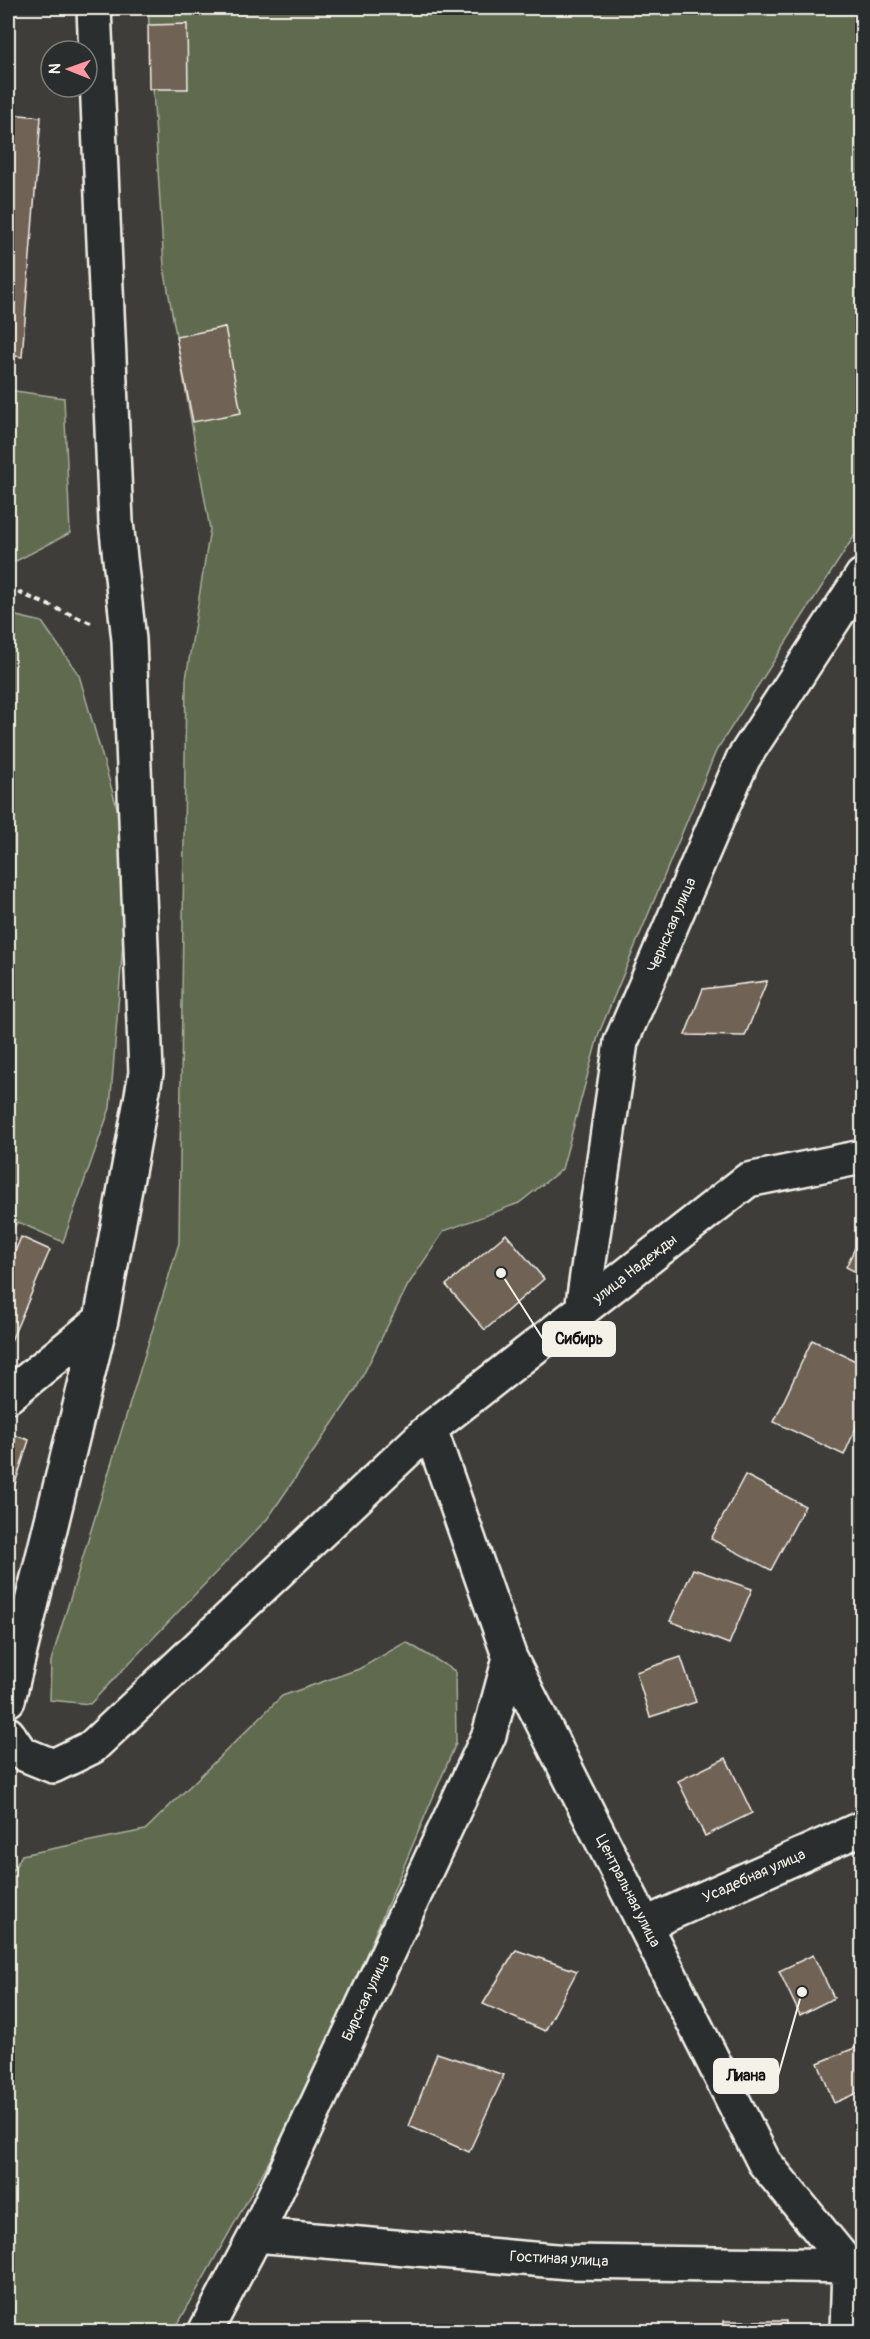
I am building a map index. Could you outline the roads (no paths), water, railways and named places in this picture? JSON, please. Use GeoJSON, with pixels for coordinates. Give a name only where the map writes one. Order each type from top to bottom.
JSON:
{"type":"FeatureCollection","features":[{"type":"Feature","properties":{"kind":"street"},"geometry":{"type":"LineString","coordinates":[[8,1700],[101,1320],[146,1073],[129,640],[116,522],[94,8]]}},
{"type":"Feature","properties":{"kind":"street","name":"Чернская улица"},"geometry":{"type":"LineString","coordinates":[[582,1310],[621,1042],[743,759],[862,576]]}},
{"type":"Feature","properties":{"kind":"street","name":"улица Надежды"},"geometry":{"type":"LineString","coordinates":[[12,1754],[53,1766],[92,1747],[430,1429],[748,1180],[862,1157]]}},
{"type":"Feature","properties":{"kind":"street"},"geometry":{"type":"LineString","coordinates":[[8,1396],[101,1320]]}},
{"type":"Feature","properties":{"kind":"street","name":"Центральная улица"},"geometry":{"type":"LineString","coordinates":[[430,1429],[510,1658],[764,2162],[856,2266]]}},
{"type":"Feature","properties":{"kind":"street","name":"Бирская улица"},"geometry":{"type":"LineString","coordinates":[[205,2331],[256,2235],[489,1735],[510,1658]]}},
{"type":"Feature","properties":{"kind":"street","name":"Усадебная улица"},"geometry":{"type":"LineString","coordinates":[[646,1924],[862,1828]]}},
{"type":"Feature","properties":{"kind":"street","name":"Гостиная улица"},"geometry":{"type":"LineString","coordinates":[[256,2235],[568,2262],[856,2266]]}},
{"type":"Feature","properties":{"kind":"street"},"geometry":{"type":"LineString","coordinates":[[847,2331],[856,2266]]}},
{"type":"Feature","properties":{"kind":"place","name":"Сибирь"},"geometry":{"type":"Point","coordinates":[501,1273]}},
{"type":"Feature","properties":{"kind":"place","name":"Лиана"},"geometry":{"type":"Point","coordinates":[802,1992]}}]}
